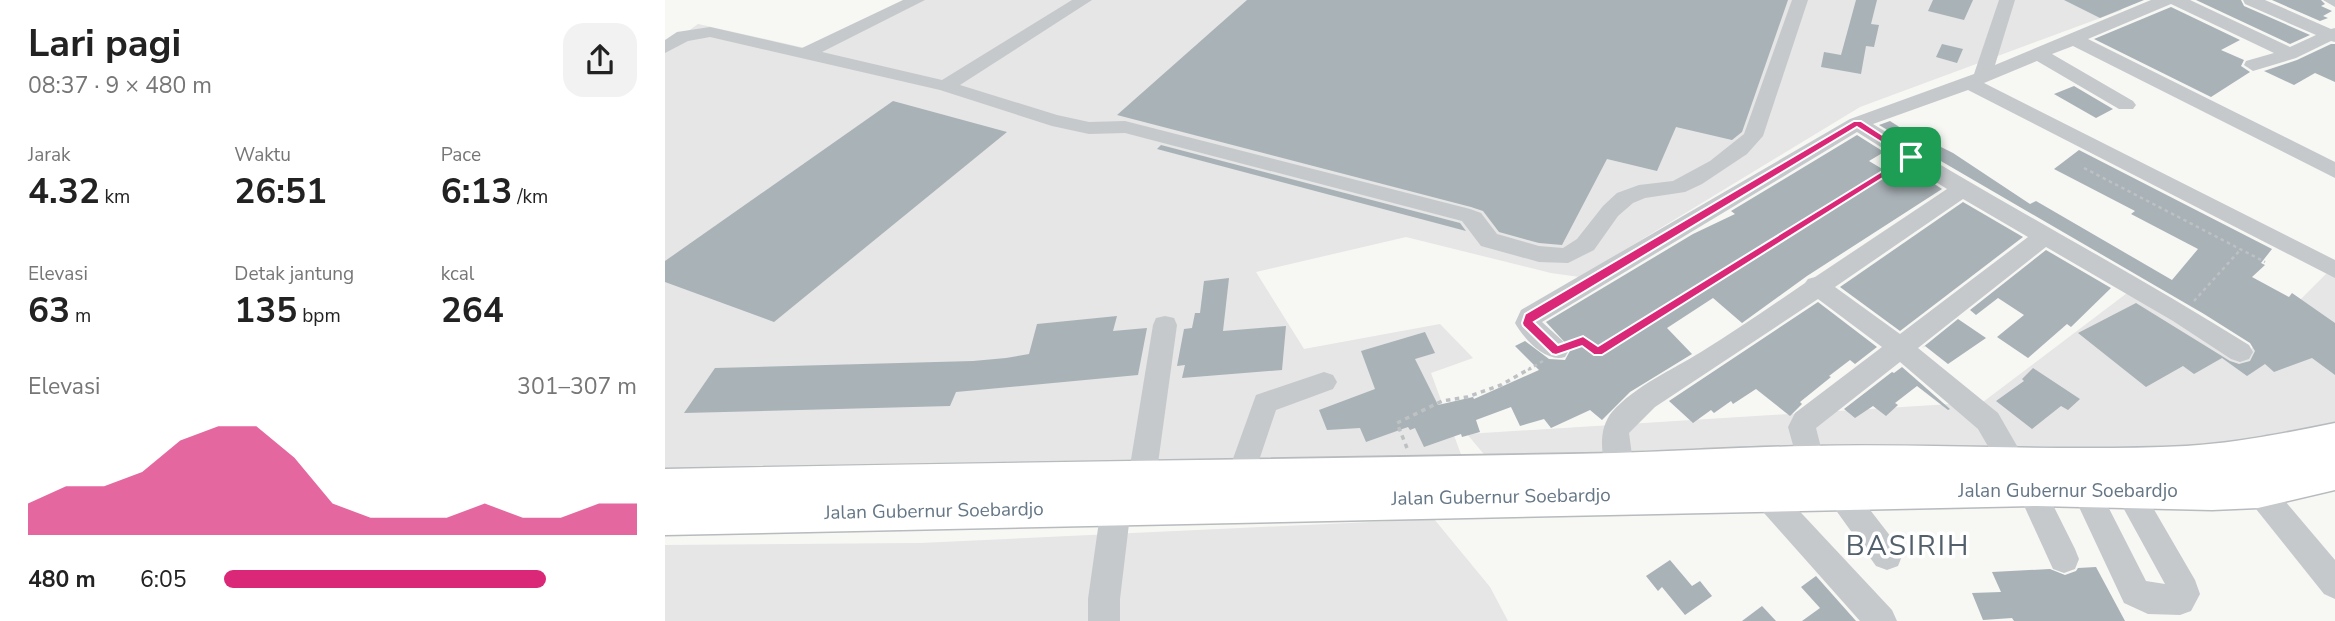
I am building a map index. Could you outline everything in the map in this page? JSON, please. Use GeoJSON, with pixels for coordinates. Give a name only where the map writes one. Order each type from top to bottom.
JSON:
{"type":"FeatureCollection","features":[{"type":"Feature","properties":{"kind":"highway","name":"Jalan Gubernur Soebardjo"},"geometry":{"type":"LineString","coordinates":[[1129,492],[1240,478],[1620,470],[1823,483],[2022,477],[2188,463],[2272,453],[2335,440]]}},
{"type":"Feature","properties":{"kind":"highway","name":"Jalan Gubernur Soebardjo"},"geometry":{"type":"LineString","coordinates":[[2022,477],[2085,490],[2258,490],[2335,472]]}},
{"type":"Feature","properties":{"kind":"highway","name":"Jalan Gubernur Soebardjo"},"geometry":{"type":"LineString","coordinates":[[665,487],[1129,492],[1367,499],[1766,495],[1823,483]]}},
{"type":"Feature","properties":{"kind":"highway","name":"Jalan Gubernur Soebardjo"},"geometry":{"type":"LineString","coordinates":[[665,516],[1037,493]]}},
{"type":"Feature","properties":{"kind":"street"},"geometry":{"type":"LineString","coordinates":[[807,52],[916,0]]}},
{"type":"Feature","properties":{"kind":"street"},"geometry":{"type":"LineString","coordinates":[[945,86],[1084,0]]}},
{"type":"Feature","properties":{"kind":"street"},"geometry":{"type":"LineString","coordinates":[[665,48],[683,36],[710,32],[807,52],[945,86],[1052,120],[1089,128],[1125,127],[1470,216],[1489,240],[1559,256],[1573,252],[1587,242],[1624,199],[1650,188],[1681,187],[1743,149],[1752,136],[1800,0]]}},
{"type":"Feature","properties":{"kind":"street"},"geometry":{"type":"LineString","coordinates":[[1977,80],[2007,0]]}},
{"type":"Feature","properties":{"kind":"street"},"geometry":{"type":"LineString","coordinates":[[1556,350],[1527,323],[1529,317],[1857,123],[1977,80],[2165,0]]}},
{"type":"Feature","properties":{"kind":"street"},"geometry":{"type":"LineString","coordinates":[[2176,0],[2290,54]]}},
{"type":"Feature","properties":{"kind":"street"},"geometry":{"type":"LineString","coordinates":[[2251,0],[2334,35]]}},
{"type":"Feature","properties":{"kind":"street"},"geometry":{"type":"LineString","coordinates":[[2253,65],[2290,54],[2334,35]]}},
{"type":"Feature","properties":{"kind":"street"},"geometry":{"type":"LineString","coordinates":[[2074,39],[2335,171]]}},
{"type":"Feature","properties":{"kind":"street"},"geometry":{"type":"LineString","coordinates":[[2038,54],[2126,105]]}},
{"type":"Feature","properties":{"kind":"street"},"geometry":{"type":"LineString","coordinates":[[1977,80],[2335,261]]}},
{"type":"Feature","properties":{"kind":"street"},"geometry":{"type":"LineString","coordinates":[[1977,80],[2335,270]]}},
{"type":"Feature","properties":{"kind":"street"},"geometry":{"type":"LineString","coordinates":[[1857,123],[1962,189],[2182,314],[2240,352]]}},
{"type":"Feature","properties":{"kind":"street"},"geometry":{"type":"LineString","coordinates":[[1620,470],[1615,433],[1627,415],[1646,399],[1721,352],[1816,285],[1962,189]]}},
{"type":"Feature","properties":{"kind":"street"},"geometry":{"type":"LineString","coordinates":[[1887,555],[1823,483],[1803,424],[2045,236]]}},
{"type":"Feature","properties":{"kind":"street"},"geometry":{"type":"LineString","coordinates":[[1816,285],[1901,348],[1988,421],[2022,477],[2064,559]]}},
{"type":"Feature","properties":{"kind":"street"},"geometry":{"type":"LineString","coordinates":[[1104,621],[1104,599],[1165,326]]}},
{"type":"Feature","properties":{"kind":"street"},"geometry":{"type":"LineString","coordinates":[[1240,478],[1265,403],[1324,382]]}},
{"type":"Feature","properties":{"kind":"street"},"geometry":{"type":"LineString","coordinates":[[2085,490],[2135,592],[2148,599],[2180,600],[2183,594],[2179,580],[2128,491]]}},
{"type":"Feature","properties":{"kind":"street"},"geometry":{"type":"LineString","coordinates":[[2258,490],[2335,584]]}},
{"type":"Feature","properties":{"kind":"street"},"geometry":{"type":"LineString","coordinates":[[1766,495],[1881,621]]}},
{"type":"Feature","properties":{"kind":"path"},"geometry":{"type":"LineString","coordinates":[[1416,474],[1398,423],[1442,401],[1467,397],[1501,385],[1538,365],[1556,350],[1583,341],[1598,352],[1911,157]]}},
{"type":"Feature","properties":{"kind":"path"},"geometry":{"type":"LineString","coordinates":[[2084,168],[2265,262]]}},
{"type":"Feature","properties":{"kind":"path"},"geometry":{"type":"LineString","coordinates":[[2182,314],[2241,249]]}},
{"type":"Feature","properties":{"kind":"shaded area"},"geometry":{"type":"Polygon","coordinates":[[[920,0],[2102,0],[2122,10],[1860,107],[1580,277],[1551,273],[1406,237],[1256,272],[1304,349],[1440,324],[1473,358],[1431,373],[1466,468],[665,478],[665,48],[698,24],[814,50],[920,0]]]}},
{"type":"Feature","properties":{"kind":"shaded area"},"geometry":{"type":"Polygon","coordinates":[[[2329,271],[2335,274],[2335,431],[2210,449],[1493,465],[1467,434],[1983,402],[2135,287],[2247,353],[2329,271]]]}},
{"type":"Feature","properties":{"kind":"shaded area"},"geometry":{"type":"Polygon","coordinates":[[[1434,519],[1490,587],[1508,621],[665,621],[665,545],[921,543],[1434,519]]]}},
{"type":"Feature","properties":{"kind":"building"},"geometry":{"type":"Polygon","coordinates":[[[1247,0],[1788,0],[1742,132],[1732,140],[1676,127],[1657,171],[1607,159],[1562,245],[1539,243],[1499,232],[1483,211],[1471,207],[1117,115],[1247,0]]]}},
{"type":"Feature","properties":{"kind":"building"},"geometry":{"type":"Polygon","coordinates":[[[1856,0],[1877,0],[1871,24],[1879,25],[1874,47],[1866,46],[1861,74],[1821,67],[1824,52],[1841,55],[1856,0]]]}},
{"type":"Feature","properties":{"kind":"building"},"geometry":{"type":"Polygon","coordinates":[[[1933,0],[1973,0],[1964,20],[1928,11],[1933,0]]]}},
{"type":"Feature","properties":{"kind":"building"},"geometry":{"type":"Polygon","coordinates":[[[2064,0],[2144,0],[2100,18],[2064,0]]]}},
{"type":"Feature","properties":{"kind":"building"},"geometry":{"type":"Polygon","coordinates":[[[2196,0],[2241,0],[2244,6],[2310,35],[2290,44],[2196,0]]]}},
{"type":"Feature","properties":{"kind":"building"},"geometry":{"type":"Polygon","coordinates":[[[2272,0],[2321,0],[2325,4],[2321,6],[2332,11],[2323,16],[2328,18],[2320,21],[2272,0]]]}},
{"type":"Feature","properties":{"kind":"building"},"geometry":{"type":"Polygon","coordinates":[[[2171,7],[2240,40],[2221,50],[2244,60],[2241,66],[2250,72],[2211,97],[2094,39],[2171,7]]]}},
{"type":"Feature","properties":{"kind":"building"},"geometry":{"type":"Polygon","coordinates":[[[1942,44],[1963,49],[1957,63],[1936,57],[1942,44]]]}},
{"type":"Feature","properties":{"kind":"building"},"geometry":{"type":"Polygon","coordinates":[[[2335,44],[2335,82],[2315,73],[2294,85],[2264,71],[2297,60],[2335,44]]]}},
{"type":"Feature","properties":{"kind":"building"},"geometry":{"type":"Polygon","coordinates":[[[2074,86],[2113,109],[2096,118],[2054,94],[2074,86]]]}},
{"type":"Feature","properties":{"kind":"building"},"geometry":{"type":"Polygon","coordinates":[[[893,101],[1007,132],[774,322],[665,282],[665,261],[893,101]]]}},
{"type":"Feature","properties":{"kind":"building"},"geometry":{"type":"Polygon","coordinates":[[[1890,121],[1915,137],[1917,135],[1953,153],[2030,204],[2036,201],[2172,280],[2198,249],[2131,214],[2135,211],[2054,169],[2079,150],[2272,249],[2261,263],[2265,265],[2252,277],[2289,297],[2292,293],[2335,323],[2335,375],[2312,358],[2274,372],[2265,364],[2247,376],[2222,358],[2194,374],[2183,366],[2146,387],[2078,333],[2136,303],[2230,361],[2239,364],[2250,361],[2255,351],[2250,343],[2204,314],[1879,125],[1890,121]]]}},
{"type":"Feature","properties":{"kind":"building"},"geometry":{"type":"Polygon","coordinates":[[[1857,135],[1884,152],[1869,161],[1904,182],[1919,174],[1942,189],[1807,276],[1742,323],[1713,298],[1667,328],[1692,354],[1630,392],[1602,420],[1590,410],[1551,428],[1544,419],[1520,426],[1511,407],[1476,420],[1480,432],[1462,437],[1461,434],[1424,447],[1415,428],[1410,430],[1408,427],[1366,442],[1360,428],[1327,430],[1319,410],[1375,389],[1361,351],[1425,332],[1435,353],[1415,359],[1438,405],[1473,397],[1474,399],[1539,370],[1515,346],[1525,341],[1549,359],[1565,360],[1571,349],[1546,322],[1693,234],[1735,214],[1731,211],[1857,135]]]}},
{"type":"Feature","properties":{"kind":"building"},"geometry":{"type":"Polygon","coordinates":[[[1161,145],[1460,223],[1466,231],[1157,149],[1161,145]]]}},
{"type":"Feature","properties":{"kind":"building"},"geometry":{"type":"Polygon","coordinates":[[[1963,202],[2023,237],[1900,331],[1840,287],[1963,202]]]}},
{"type":"Feature","properties":{"kind":"building"},"geometry":{"type":"Polygon","coordinates":[[[2046,250],[2111,288],[2071,327],[2067,324],[2028,358],[1997,337],[2024,315],[1998,298],[1976,315],[1970,310],[2046,250]]]}},
{"type":"Feature","properties":{"kind":"building"},"geometry":{"type":"Polygon","coordinates":[[[1229,278],[1223,331],[1286,326],[1282,370],[1182,378],[1185,365],[1177,366],[1184,329],[1192,328],[1195,313],[1200,313],[1204,281],[1229,278]]]}},
{"type":"Feature","properties":{"kind":"building"},"geometry":{"type":"Polygon","coordinates":[[[1818,302],[1877,347],[1855,364],[1850,360],[1829,376],[1831,377],[1800,402],[1802,404],[1790,416],[1756,389],[1714,413],[1711,410],[1693,423],[1669,401],[1818,302]]]}},
{"type":"Feature","properties":{"kind":"building"},"geometry":{"type":"Polygon","coordinates":[[[1117,316],[1113,331],[1147,328],[1138,375],[956,392],[950,406],[684,413],[715,368],[1006,358],[1029,354],[1037,324],[1117,316]]]}},
{"type":"Feature","properties":{"kind":"building"},"geometry":{"type":"Polygon","coordinates":[[[1958,319],[1986,338],[1948,364],[1925,346],[1922,348],[1958,319]]]}},
{"type":"Feature","properties":{"kind":"building"},"geometry":{"type":"Polygon","coordinates":[[[1902,367],[1950,409],[1917,386],[1895,403],[1898,405],[1886,416],[1873,406],[1855,418],[1844,409],[1892,372],[1902,367]]]}},
{"type":"Feature","properties":{"kind":"building"},"geometry":{"type":"Polygon","coordinates":[[[2033,368],[2080,399],[2068,410],[2061,406],[2032,429],[1996,401],[2024,381],[2022,379],[2033,368]]]}},
{"type":"Feature","properties":{"kind":"building"},"geometry":{"type":"Polygon","coordinates":[[[1670,560],[1692,586],[1700,581],[1712,596],[1685,615],[1662,587],[1658,591],[1646,576],[1670,560]]]}},
{"type":"Feature","properties":{"kind":"building"},"geometry":{"type":"Polygon","coordinates":[[[2096,567],[2125,621],[2014,621],[2012,618],[1983,620],[1972,593],[2001,592],[1992,572],[2050,569],[2065,575],[2078,568],[2096,567]]]}},
{"type":"Feature","properties":{"kind":"building"},"geometry":{"type":"Polygon","coordinates":[[[1816,576],[1856,621],[1802,621],[1820,608],[1801,587],[1816,576]]]}},
{"type":"Feature","properties":{"kind":"building"},"geometry":{"type":"Polygon","coordinates":[[[1762,606],[1776,621],[1742,621],[1762,606]]]}},
{"type":"Feature","properties":{"kind":"district","name":"BASIRIH"},"geometry":{"type":"Point","coordinates":[1908,546]}},
{"type":"Feature","properties":{"kind":"route"},"geometry":{"type":"LineString","coordinates":[[1857,123],[1911,157],[1598,352],[1583,341],[1556,350],[1527,323],[1529,317],[1857,123]]}}]}
